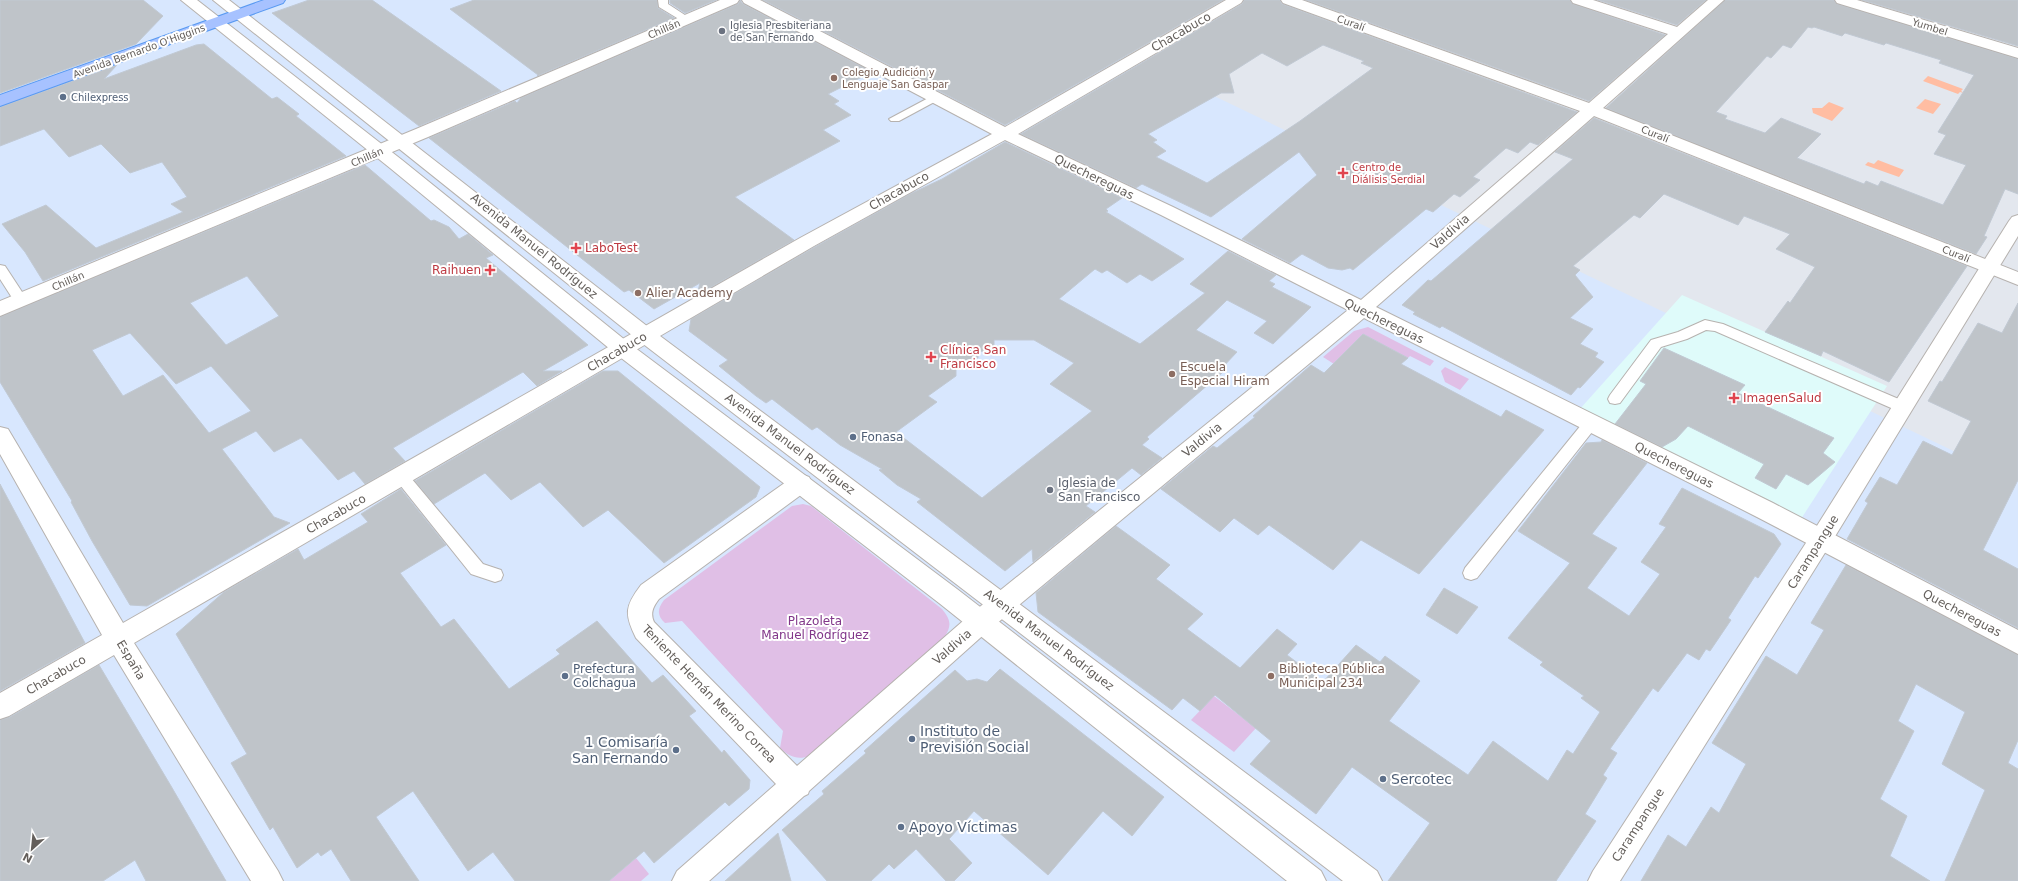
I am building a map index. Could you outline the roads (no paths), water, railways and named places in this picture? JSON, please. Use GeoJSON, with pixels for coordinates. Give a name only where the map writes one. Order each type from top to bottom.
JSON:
{"type":"FeatureCollection","features":[{"type":"Feature","properties":{"kind":"main road","name":"Avenida Bernardo O'Higgins"},"geometry":{"type":"LineString","coordinates":[[0,101],[99,65],[211,19],[229,7],[247,0]]}},
{"type":"Feature","properties":{"kind":"main road","name":"Avenida Bernardo O'Higgins"},"geometry":{"type":"LineString","coordinates":[[229,7],[278,0]]}},
{"type":"Feature","properties":{"kind":"main road","name":"Avenida Bernardo O'Higgins"},"geometry":{"type":"LineString","coordinates":[[0,88],[211,19]]}},
{"type":"Feature","properties":{"kind":"street","name":"Avenida Manuel Rodríguez"},"geometry":{"type":"LineString","coordinates":[[188,0],[380,151],[623,349],[801,483],[1311,881]]}},
{"type":"Feature","properties":{"kind":"street","name":"Chillán"},"geometry":{"type":"LineString","coordinates":[[0,309],[402,142],[732,0]]}},
{"type":"Feature","properties":{"kind":"street","name":"Quechereguas"},"geometry":{"type":"LineString","coordinates":[[749,0],[1003,134],[1167,211],[1361,310],[1591,423],[1822,539],[2018,643]]}},
{"type":"Feature","properties":{"kind":"street","name":"Chacabuco"},"geometry":{"type":"LineString","coordinates":[[0,707],[119,640],[807,242],[1003,134],[1236,0]]}},
{"type":"Feature","properties":{"kind":"street","name":"Curalí"},"geometry":{"type":"LineString","coordinates":[[1288,0],[1592,110],[2018,279]]}},
{"type":"Feature","properties":{"kind":"street"},"geometry":{"type":"LineString","coordinates":[[1578,0],[1680,33]]}},
{"type":"Feature","properties":{"kind":"street","name":"Valdivia"},"geometry":{"type":"LineString","coordinates":[[687,881],[798,785],[980,622],[1137,502],[1361,310],[1717,0]]}},
{"type":"Feature","properties":{"kind":"street","name":"Yumbel"},"geometry":{"type":"LineString","coordinates":[[1842,0],[2018,53]]}},
{"type":"Feature","properties":{"kind":"street","name":"Avenida Manuel Rodríguez"},"geometry":{"type":"LineString","coordinates":[[229,7],[645,335],[1367,881]]}},
{"type":"Feature","properties":{"kind":"street","name":"Carampangue"},"geometry":{"type":"LineString","coordinates":[[1603,881],[1822,539],[2018,221]]}},
{"type":"Feature","properties":{"kind":"street","name":"España"},"geometry":{"type":"LineString","coordinates":[[0,435],[119,640],[268,881]]}},
{"type":"Feature","properties":{"kind":"street","name":"Teniente Hernán Merino Correa"},"geometry":{"type":"LineString","coordinates":[[798,785],[781,770],[645,630],[639,620],[639,610],[650,592],[801,483]]}},
{"type":"Feature","properties":{"kind":"lane"},"geometry":{"type":"LineString","coordinates":[[663,0],[663,5],[686,19]]}},
{"type":"Feature","properties":{"kind":"lane"},"geometry":{"type":"LineString","coordinates":[[0,106],[73,79],[99,65]]}},
{"type":"Feature","properties":{"kind":"lane"},"geometry":{"type":"LineString","coordinates":[[895,119],[934,98]]}},
{"type":"Feature","properties":{"kind":"lane"},"geometry":{"type":"LineString","coordinates":[[0,269],[21,301]]}},
{"type":"Feature","properties":{"kind":"lane"},"geometry":{"type":"LineString","coordinates":[[1616,399],[1656,343],[1682,336],[1705,325],[1718,327],[1903,408]]}},
{"type":"Feature","properties":{"kind":"lane"},"geometry":{"type":"LineString","coordinates":[[1471,573],[1591,423]]}},
{"type":"Feature","properties":{"kind":"lane"},"geometry":{"type":"LineString","coordinates":[[401,476],[477,569],[495,575]]}},
{"type":"Feature","properties":{"kind":"place","name":"Iglesia Presbiteriana de San Fernando"},"geometry":{"type":"Point","coordinates":[722,31]}},
{"type":"Feature","properties":{"kind":"place","name":"Colegio Audición y Lenguaje San Gaspar"},"geometry":{"type":"Point","coordinates":[834,78]}},
{"type":"Feature","properties":{"kind":"place","name":"Chilexpress"},"geometry":{"type":"Point","coordinates":[63,97]}},
{"type":"Feature","properties":{"kind":"place","name":"Centro de Diálisis Serdial"},"geometry":{"type":"Point","coordinates":[1343,173]}},
{"type":"Feature","properties":{"kind":"place","name":"LaboTest"},"geometry":{"type":"Point","coordinates":[576,248]}},
{"type":"Feature","properties":{"kind":"place","name":"Raihuen"},"geometry":{"type":"Point","coordinates":[490,270]}},
{"type":"Feature","properties":{"kind":"place","name":"Alier Academy"},"geometry":{"type":"Point","coordinates":[638,293]}},
{"type":"Feature","properties":{"kind":"place","name":"Clínica San Francisco"},"geometry":{"type":"Point","coordinates":[931,357]}},
{"type":"Feature","properties":{"kind":"place","name":"Escuela Especial Hiram"},"geometry":{"type":"Point","coordinates":[1172,374]}},
{"type":"Feature","properties":{"kind":"place","name":"ImagenSalud"},"geometry":{"type":"Point","coordinates":[1734,398]}},
{"type":"Feature","properties":{"kind":"place","name":"Fonasa"},"geometry":{"type":"Point","coordinates":[853,437]}},
{"type":"Feature","properties":{"kind":"place","name":"Iglesia de San Francisco"},"geometry":{"type":"Point","coordinates":[1050,490]}},
{"type":"Feature","properties":{"kind":"place","name":"Prefectura Colchagua"},"geometry":{"type":"Point","coordinates":[565,676]}},
{"type":"Feature","properties":{"kind":"place","name":"Biblioteca Pública Municipal 234"},"geometry":{"type":"Point","coordinates":[1271,676]}},
{"type":"Feature","properties":{"kind":"place","name":"Instituto de Previsión Social"},"geometry":{"type":"Point","coordinates":[912,739]}},
{"type":"Feature","properties":{"kind":"place","name":"1 Comisaría San Fernando"},"geometry":{"type":"Point","coordinates":[676,750]}},
{"type":"Feature","properties":{"kind":"place","name":"Sercotec"},"geometry":{"type":"Point","coordinates":[1383,779]}},
{"type":"Feature","properties":{"kind":"place","name":"Apoyo Víctimas"},"geometry":{"type":"Point","coordinates":[901,827]}},
{"type":"Feature","properties":{"kind":"park label","name":"Plazoleta Manuel Rodríguez"},"geometry":{"type":"Point","coordinates":[815,628]}}]}
